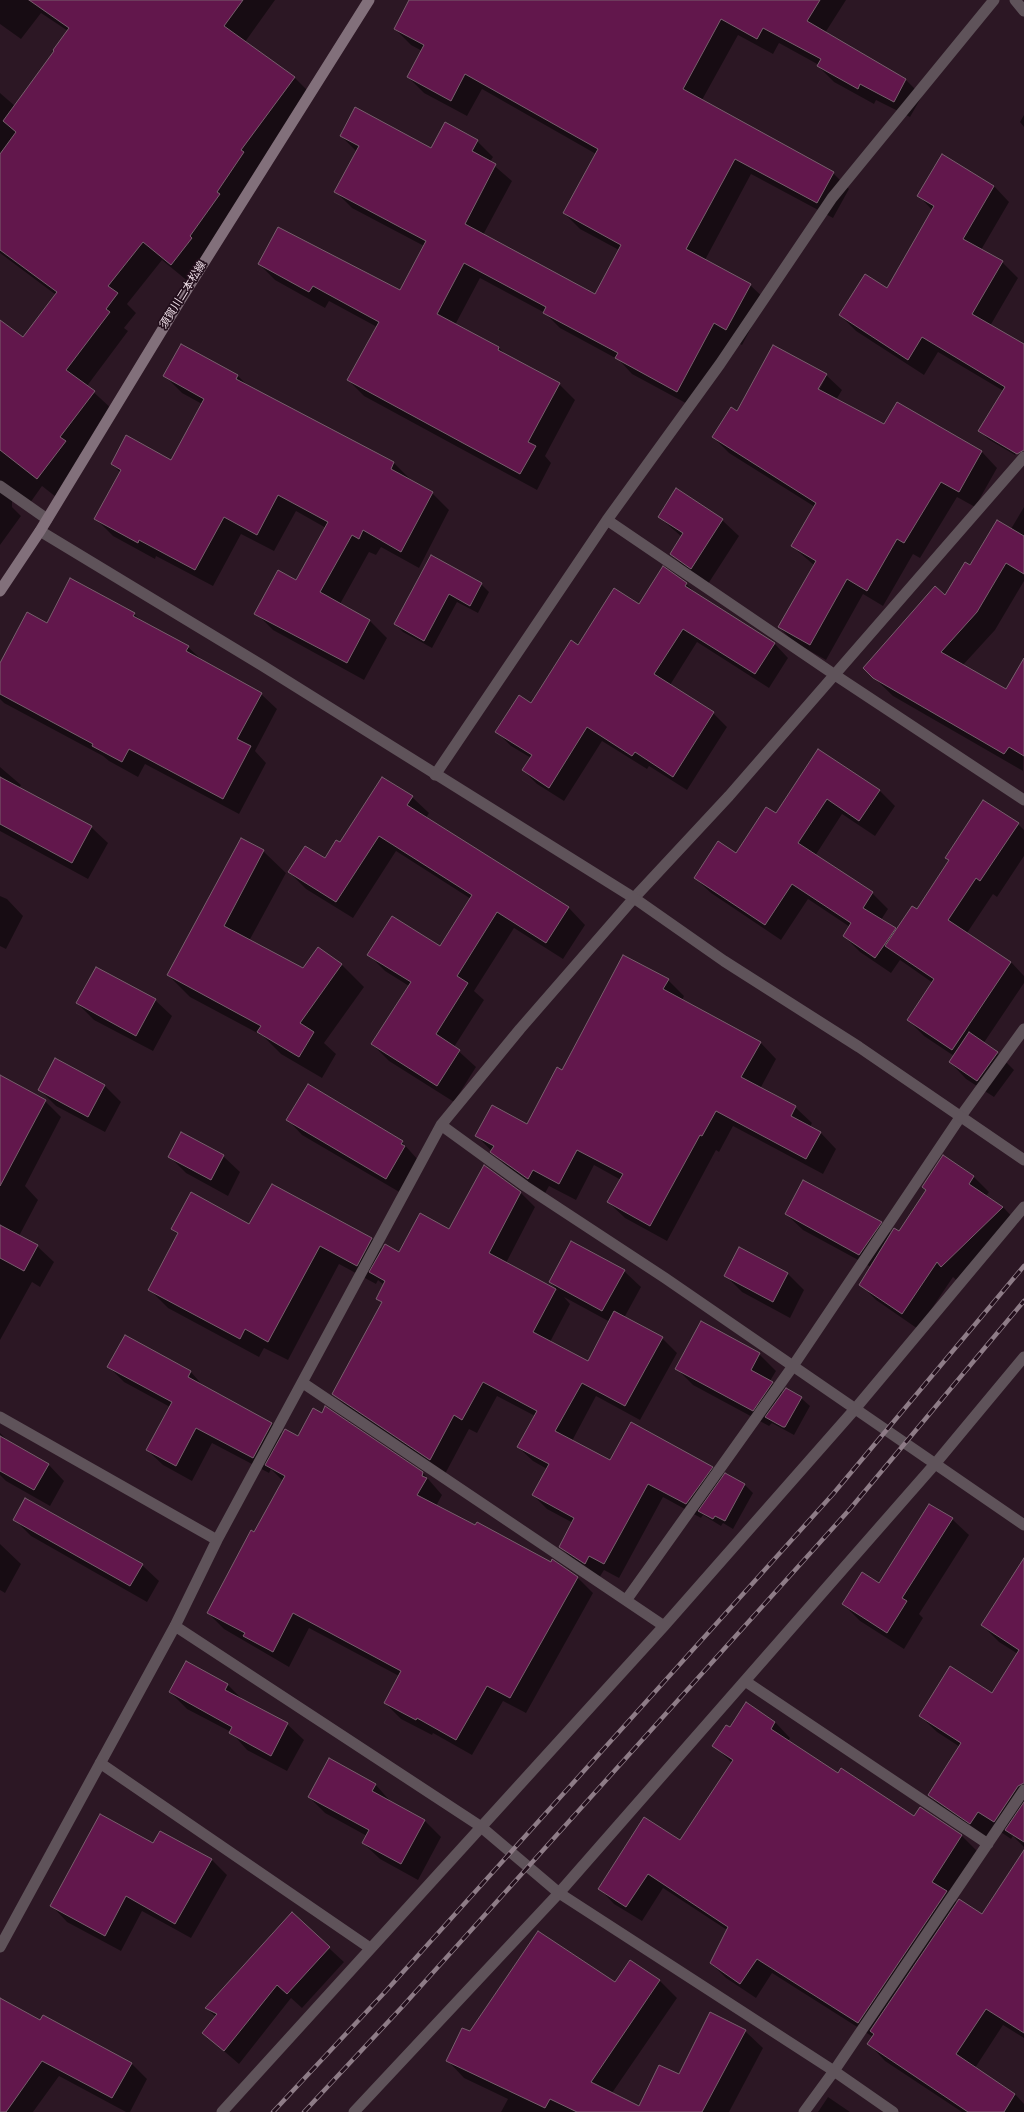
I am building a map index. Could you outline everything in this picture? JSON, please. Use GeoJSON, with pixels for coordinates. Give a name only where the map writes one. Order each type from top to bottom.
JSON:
{"type":"FeatureCollection","features":[{"type":"Feature","properties":{"kind":"main road","name":"須賀川二本松線"},"geometry":{"type":"LineString","coordinates":[[0,591],[40,531],[181,299],[369,0]]}},
{"type":"Feature","properties":{"kind":"street"},"geometry":{"type":"LineString","coordinates":[[435,774],[607,520],[720,364],[832,198],[994,0]]}},
{"type":"Feature","properties":{"kind":"street"},"geometry":{"type":"LineString","coordinates":[[1015,0],[1024,11]]}},
{"type":"Feature","properties":{"kind":"street"},"geometry":{"type":"LineString","coordinates":[[0,1947],[175,1626],[218,1540],[441,1125],[520,1029],[634,898],[729,796],[1024,457]]}},
{"type":"Feature","properties":{"kind":"street"},"geometry":{"type":"LineString","coordinates":[[0,486],[47,519]]}},
{"type":"Feature","properties":{"kind":"street"},"geometry":{"type":"LineString","coordinates":[[607,520],[835,675],[1024,800]]}},
{"type":"Feature","properties":{"kind":"street"},"geometry":{"type":"LineString","coordinates":[[40,531],[263,666],[634,898],[724,961],[859,1047],[1024,1160]]}},
{"type":"Feature","properties":{"kind":"street"},"geometry":{"type":"LineString","coordinates":[[627,1599],[793,1366],[961,1116],[1024,1029]]}},
{"type":"Feature","properties":{"kind":"street"},"geometry":{"type":"LineString","coordinates":[[441,1125],[525,1186],[665,1278],[1024,1525]]}},
{"type":"Feature","properties":{"kind":"street"},"geometry":{"type":"LineString","coordinates":[[222,2112],[480,1826],[664,1626],[855,1409],[1024,1207]]}},
{"type":"Feature","properties":{"kind":"street"},"geometry":{"type":"LineString","coordinates":[[354,2112],[559,1893],[935,1464],[1024,1356]]}},
{"type":"Feature","properties":{"kind":"street"},"geometry":{"type":"LineString","coordinates":[[303,1382],[627,1599],[664,1626]]}},
{"type":"Feature","properties":{"kind":"street"},"geometry":{"type":"LineString","coordinates":[[0,1417],[218,1540]]}},
{"type":"Feature","properties":{"kind":"street"},"geometry":{"type":"LineString","coordinates":[[175,1626],[480,1826],[559,1893],[834,2071],[893,2112]]}},
{"type":"Feature","properties":{"kind":"street"},"geometry":{"type":"LineString","coordinates":[[744,1681],[988,1844]]}},
{"type":"Feature","properties":{"kind":"street"},"geometry":{"type":"LineString","coordinates":[[100,1763],[370,1948]]}},
{"type":"Feature","properties":{"kind":"street"},"geometry":{"type":"LineString","coordinates":[[804,2112],[834,2071],[1024,1790]]}},
{"type":"Feature","properties":{"kind":"building"},"geometry":{"type":"Polygon","coordinates":[[[29,0],[243,0],[224,26],[295,77],[241,150],[244,152],[217,192],[220,194],[190,236],[192,238],[171,265],[143,242],[108,286],[118,293],[106,309],[110,312],[66,370],[95,391],[60,437],[66,441],[37,479],[0,450],[0,320],[23,337],[57,292],[0,250],[0,154],[16,132],[3,121],[69,28],[29,0]]]}},
{"type":"Feature","properties":{"kind":"building"},"geometry":{"type":"Polygon","coordinates":[[[409,0],[820,0],[807,21],[906,79],[894,102],[860,84],[858,89],[817,66],[821,59],[763,28],[757,39],[721,19],[683,89],[834,172],[817,203],[735,159],[686,249],[751,284],[726,330],[714,323],[677,392],[615,358],[618,353],[543,313],[546,307],[464,263],[437,314],[499,347],[498,350],[560,383],[528,442],[536,446],[520,474],[347,380],[379,322],[313,286],[309,292],[258,264],[278,227],[400,290],[426,241],[334,192],[359,146],[340,136],[355,107],[431,148],[445,122],[478,140],[472,151],[496,164],[465,224],[595,294],[621,245],[563,213],[598,149],[465,74],[451,101],[407,77],[424,45],[394,29],[409,0]]]}},
{"type":"Feature","properties":{"kind":"building"},"geometry":{"type":"Polygon","coordinates":[[[942,154],[994,186],[963,239],[1003,261],[972,314],[1024,344],[1024,450],[1017,454],[978,431],[1005,387],[922,337],[908,360],[839,315],[865,274],[887,288],[934,206],[917,196],[942,154]]]}},
{"type":"Feature","properties":{"kind":"building"},"geometry":{"type":"Polygon","coordinates":[[[181,344],[238,375],[236,379],[394,462],[391,469],[433,492],[401,552],[363,530],[359,539],[352,535],[320,592],[370,620],[347,663],[254,614],[278,570],[296,580],[328,522],[278,495],[257,535],[224,517],[195,570],[139,540],[138,543],[94,519],[121,470],[111,464],[126,435],[171,460],[204,399],[163,376],[181,344]]]}},
{"type":"Feature","properties":{"kind":"building"},"geometry":{"type":"Polygon","coordinates":[[[773,345],[827,374],[818,389],[884,424],[897,402],[982,451],[959,492],[941,482],[904,543],[897,539],[867,591],[847,579],[810,645],[778,627],[816,561],[791,546],[816,503],[712,437],[731,407],[737,411],[773,345]]]}},
{"type":"Feature","properties":{"kind":"building"},"geometry":{"type":"Polygon","coordinates":[[[676,488],[723,519],[691,569],[670,554],[683,533],[658,517],[676,488]]]}},
{"type":"Feature","properties":{"kind":"building"},"geometry":{"type":"Polygon","coordinates":[[[997,520],[1024,536],[1024,574],[1006,563],[977,612],[941,652],[1006,689],[1024,658],[1024,756],[1009,747],[1004,754],[873,678],[863,668],[935,586],[945,595],[965,562],[970,565],[997,520]]]}},
{"type":"Feature","properties":{"kind":"building"},"geometry":{"type":"Polygon","coordinates":[[[431,555],[482,583],[470,606],[449,594],[424,641],[394,624],[431,555]]]}},
{"type":"Feature","properties":{"kind":"building"},"geometry":{"type":"Polygon","coordinates":[[[663,566],[687,583],[685,586],[775,643],[755,674],[683,629],[654,674],[714,712],[673,777],[635,752],[632,756],[587,727],[549,788],[522,770],[532,755],[495,732],[519,695],[531,703],[571,640],[578,645],[614,588],[639,604],[663,566]]]}},
{"type":"Feature","properties":{"kind":"building"},"geometry":{"type":"Polygon","coordinates":[[[70,578],[135,613],[133,616],[189,646],[186,651],[262,693],[237,739],[251,746],[223,799],[129,749],[122,762],[92,746],[93,744],[0,694],[0,663],[27,612],[47,623],[70,578]]]}},
{"type":"Feature","properties":{"kind":"building"},"geometry":{"type":"Polygon","coordinates":[[[818,749],[880,790],[859,821],[827,799],[798,843],[873,892],[863,908],[896,928],[875,958],[843,936],[851,923],[792,884],[765,925],[694,878],[718,841],[736,853],[766,807],[776,813],[818,749]]]}},
{"type":"Feature","properties":{"kind":"building"},"geometry":{"type":"Polygon","coordinates":[[[0,777],[92,826],[72,863],[0,824],[0,777]]]}},
{"type":"Feature","properties":{"kind":"building"},"geometry":{"type":"Polygon","coordinates":[[[382,777],[413,796],[407,805],[569,907],[546,943],[497,912],[457,976],[468,983],[436,1034],[460,1050],[437,1086],[371,1044],[411,982],[367,955],[392,916],[440,946],[472,895],[379,836],[336,902],[288,872],[305,846],[325,858],[336,840],[340,842],[382,777]]]}},
{"type":"Feature","properties":{"kind":"building"},"geometry":{"type":"Polygon","coordinates":[[[983,800],[1019,823],[980,881],[976,878],[948,920],[1011,962],[952,1050],[907,1020],[934,979],[885,946],[912,906],[917,909],[949,860],[945,858],[983,800]]]}},
{"type":"Feature","properties":{"kind":"building"},"geometry":{"type":"Polygon","coordinates":[[[241,838],[264,850],[224,926],[303,968],[318,947],[342,964],[300,1023],[314,1032],[299,1057],[257,1032],[261,1026],[167,975],[241,838]]]}},
{"type":"Feature","properties":{"kind":"building"},"geometry":{"type":"Polygon","coordinates":[[[623,955],[669,979],[663,989],[761,1042],[741,1077],[796,1106],[791,1116],[821,1132],[806,1159],[716,1111],[702,1136],[700,1135],[650,1226],[607,1202],[623,1174],[577,1150],[559,1184],[533,1170],[528,1179],[490,1152],[494,1146],[475,1136],[492,1105],[527,1124],[557,1067],[562,1070],[623,955]]]}},
{"type":"Feature","properties":{"kind":"building"},"geometry":{"type":"Polygon","coordinates":[[[96,967],[156,999],[136,1036],[76,1003],[96,967]]]}},
{"type":"Feature","properties":{"kind":"building"},"geometry":{"type":"Polygon","coordinates":[[[969,1032],[998,1052],[977,1081],[949,1062],[969,1032]]]}},
{"type":"Feature","properties":{"kind":"building"},"geometry":{"type":"Polygon","coordinates":[[[55,1058],[105,1085],[88,1117],[38,1090],[55,1058]]]}},
{"type":"Feature","properties":{"kind":"building"},"geometry":{"type":"Polygon","coordinates":[[[0,1075],[46,1100],[0,1186],[0,1075]]]}},
{"type":"Feature","properties":{"kind":"building"},"geometry":{"type":"Polygon","coordinates":[[[308,1084],[403,1141],[401,1144],[405,1146],[386,1179],[286,1120],[308,1084]]]}},
{"type":"Feature","properties":{"kind":"building"},"geometry":{"type":"Polygon","coordinates":[[[181,1132],[224,1155],[211,1180],[168,1157],[181,1132]]]}},
{"type":"Feature","properties":{"kind":"building"},"geometry":{"type":"Polygon","coordinates":[[[943,1155],[974,1176],[969,1184],[1003,1207],[941,1267],[937,1262],[902,1314],[859,1285],[894,1228],[899,1231],[926,1190],[922,1187],[943,1155]]]}},
{"type":"Feature","properties":{"kind":"building"},"geometry":{"type":"Polygon","coordinates":[[[484,1165],[521,1192],[489,1253],[556,1289],[533,1332],[588,1361],[614,1311],[663,1337],[625,1406],[582,1383],[555,1431],[610,1460],[631,1422],[713,1467],[686,1504],[648,1484],[604,1564],[589,1556],[585,1564],[559,1547],[574,1518],[532,1495],[549,1464],[517,1447],[537,1411],[483,1382],[462,1420],[454,1415],[430,1460],[332,1394],[382,1302],[376,1299],[385,1281],[369,1272],[385,1244],[399,1252],[420,1213],[449,1229],[484,1165]]]}},
{"type":"Feature","properties":{"kind":"building"},"geometry":{"type":"Polygon","coordinates":[[[803,1180],[882,1222],[859,1255],[785,1214],[803,1180]]]}},
{"type":"Feature","properties":{"kind":"building"},"geometry":{"type":"Polygon","coordinates":[[[272,1184],[372,1238],[357,1266],[320,1246],[268,1342],[245,1329],[240,1339],[148,1290],[178,1233],[171,1229],[191,1192],[249,1224],[272,1184]]]}},
{"type":"Feature","properties":{"kind":"building"},"geometry":{"type":"Polygon","coordinates":[[[0,1225],[38,1245],[24,1271],[0,1258],[0,1225]]]}},
{"type":"Feature","properties":{"kind":"building"},"geometry":{"type":"Polygon","coordinates":[[[571,1241],[625,1270],[602,1311],[549,1282],[571,1241]]]}},
{"type":"Feature","properties":{"kind":"building"},"geometry":{"type":"Polygon","coordinates":[[[739,1247],[788,1273],[773,1302],[724,1276],[739,1247]]]}},
{"type":"Feature","properties":{"kind":"building"},"geometry":{"type":"Polygon","coordinates":[[[701,1321],[760,1353],[751,1370],[773,1382],[753,1411],[675,1369],[701,1321]]]}},
{"type":"Feature","properties":{"kind":"building"},"geometry":{"type":"Polygon","coordinates":[[[125,1335],[191,1371],[188,1377],[272,1423],[253,1458],[196,1428],[176,1466],[146,1450],[172,1402],[107,1367],[125,1335]]]}},
{"type":"Feature","properties":{"kind":"building"},"geometry":{"type":"Polygon","coordinates":[[[786,1388],[802,1397],[785,1427],[783,1427],[765,1417],[786,1388]]]}},
{"type":"Feature","properties":{"kind":"building"},"geometry":{"type":"Polygon","coordinates":[[[325,1406],[423,1472],[422,1476],[427,1478],[417,1495],[475,1525],[477,1522],[551,1562],[552,1559],[578,1577],[510,1698],[487,1686],[456,1740],[417,1718],[416,1720],[384,1703],[401,1671],[293,1613],[273,1652],[243,1636],[245,1633],[207,1613],[251,1530],[254,1532],[285,1476],[265,1465],[285,1429],[298,1436],[313,1408],[322,1413],[325,1406]]]}},
{"type":"Feature","properties":{"kind":"building"},"geometry":{"type":"Polygon","coordinates":[[[0,1436],[49,1464],[34,1490],[0,1471],[0,1436]]]}},
{"type":"Feature","properties":{"kind":"building"},"geometry":{"type":"Polygon","coordinates":[[[725,1473],[745,1484],[725,1521],[715,1516],[713,1519],[698,1511],[725,1473]]]}},
{"type":"Feature","properties":{"kind":"building"},"geometry":{"type":"Polygon","coordinates":[[[25,1498],[143,1564],[130,1586],[13,1520],[25,1498]]]}},
{"type":"Feature","properties":{"kind":"building"},"geometry":{"type":"Polygon","coordinates":[[[929,1504],[953,1518],[902,1598],[907,1601],[887,1633],[842,1604],[862,1572],[879,1583],[929,1504]]]}},
{"type":"Feature","properties":{"kind":"building"},"geometry":{"type":"Polygon","coordinates":[[[1024,1558],[1024,1783],[1018,1786],[994,1822],[978,1812],[970,1824],[928,1795],[961,1743],[919,1716],[950,1666],[992,1693],[1019,1650],[981,1625],[1024,1558]]]}},
{"type":"Feature","properties":{"kind":"building"},"geometry":{"type":"Polygon","coordinates":[[[186,1661],[228,1684],[225,1690],[288,1723],[271,1756],[229,1733],[232,1727],[169,1692],[186,1661]]]}},
{"type":"Feature","properties":{"kind":"building"},"geometry":{"type":"Polygon","coordinates":[[[746,1702],[775,1722],[771,1729],[838,1773],[841,1768],[914,1816],[920,1807],[962,1835],[932,1882],[947,1891],[858,2023],[757,1959],[740,1984],[710,1963],[728,1927],[648,1874],[626,1907],[598,1889],[644,1817],[680,1840],[733,1760],[712,1746],[726,1725],[730,1727],[746,1702]]]}},
{"type":"Feature","properties":{"kind":"building"},"geometry":{"type":"Polygon","coordinates":[[[329,1758],[376,1784],[372,1791],[425,1820],[401,1864],[362,1843],[369,1830],[308,1797],[329,1758]]]}},
{"type":"Feature","properties":{"kind":"building"},"geometry":{"type":"Polygon","coordinates":[[[1024,1802],[1024,1842],[1005,1830],[1024,1802]]]}},
{"type":"Feature","properties":{"kind":"building"},"geometry":{"type":"Polygon","coordinates":[[[100,1814],[153,1843],[160,1831],[212,1859],[175,1924],[126,1896],[105,1936],[50,1906],[100,1814]]]}},
{"type":"Feature","properties":{"kind":"building"},"geometry":{"type":"Polygon","coordinates":[[[1024,1850],[1024,2033],[986,2009],[956,2054],[1015,2094],[1004,2112],[968,2112],[867,2044],[874,2034],[870,2031],[959,1899],[982,1914],[1024,1850]]]}},
{"type":"Feature","properties":{"kind":"building"},"geometry":{"type":"Polygon","coordinates":[[[292,1912],[330,1947],[287,1994],[277,1985],[224,2051],[202,2033],[217,2014],[205,2008],[292,1912]]]}},
{"type":"Feature","properties":{"kind":"building"},"geometry":{"type":"Polygon","coordinates":[[[538,1931],[615,1982],[630,1960],[660,1980],[591,2082],[639,2106],[659,2065],[679,2074],[710,2012],[746,2030],[702,2112],[577,2112],[550,2099],[545,2108],[446,2061],[462,2028],[470,2031],[538,1931]]]}},
{"type":"Feature","properties":{"kind":"building"},"geometry":{"type":"Polygon","coordinates":[[[0,1998],[40,2020],[43,2015],[132,2063],[112,2098],[42,2061],[6,2112],[0,2112],[0,1998]]]}},
{"type":"Feature","properties":{"kind":"railway"},"geometry":{"type":"LineString","coordinates":[[273,2112],[385,1992],[833,1494],[1024,1266]]}},
{"type":"Feature","properties":{"kind":"railway"},"geometry":{"type":"LineString","coordinates":[[304,2112],[402,2007],[850,1509],[1024,1301]]}}]}
